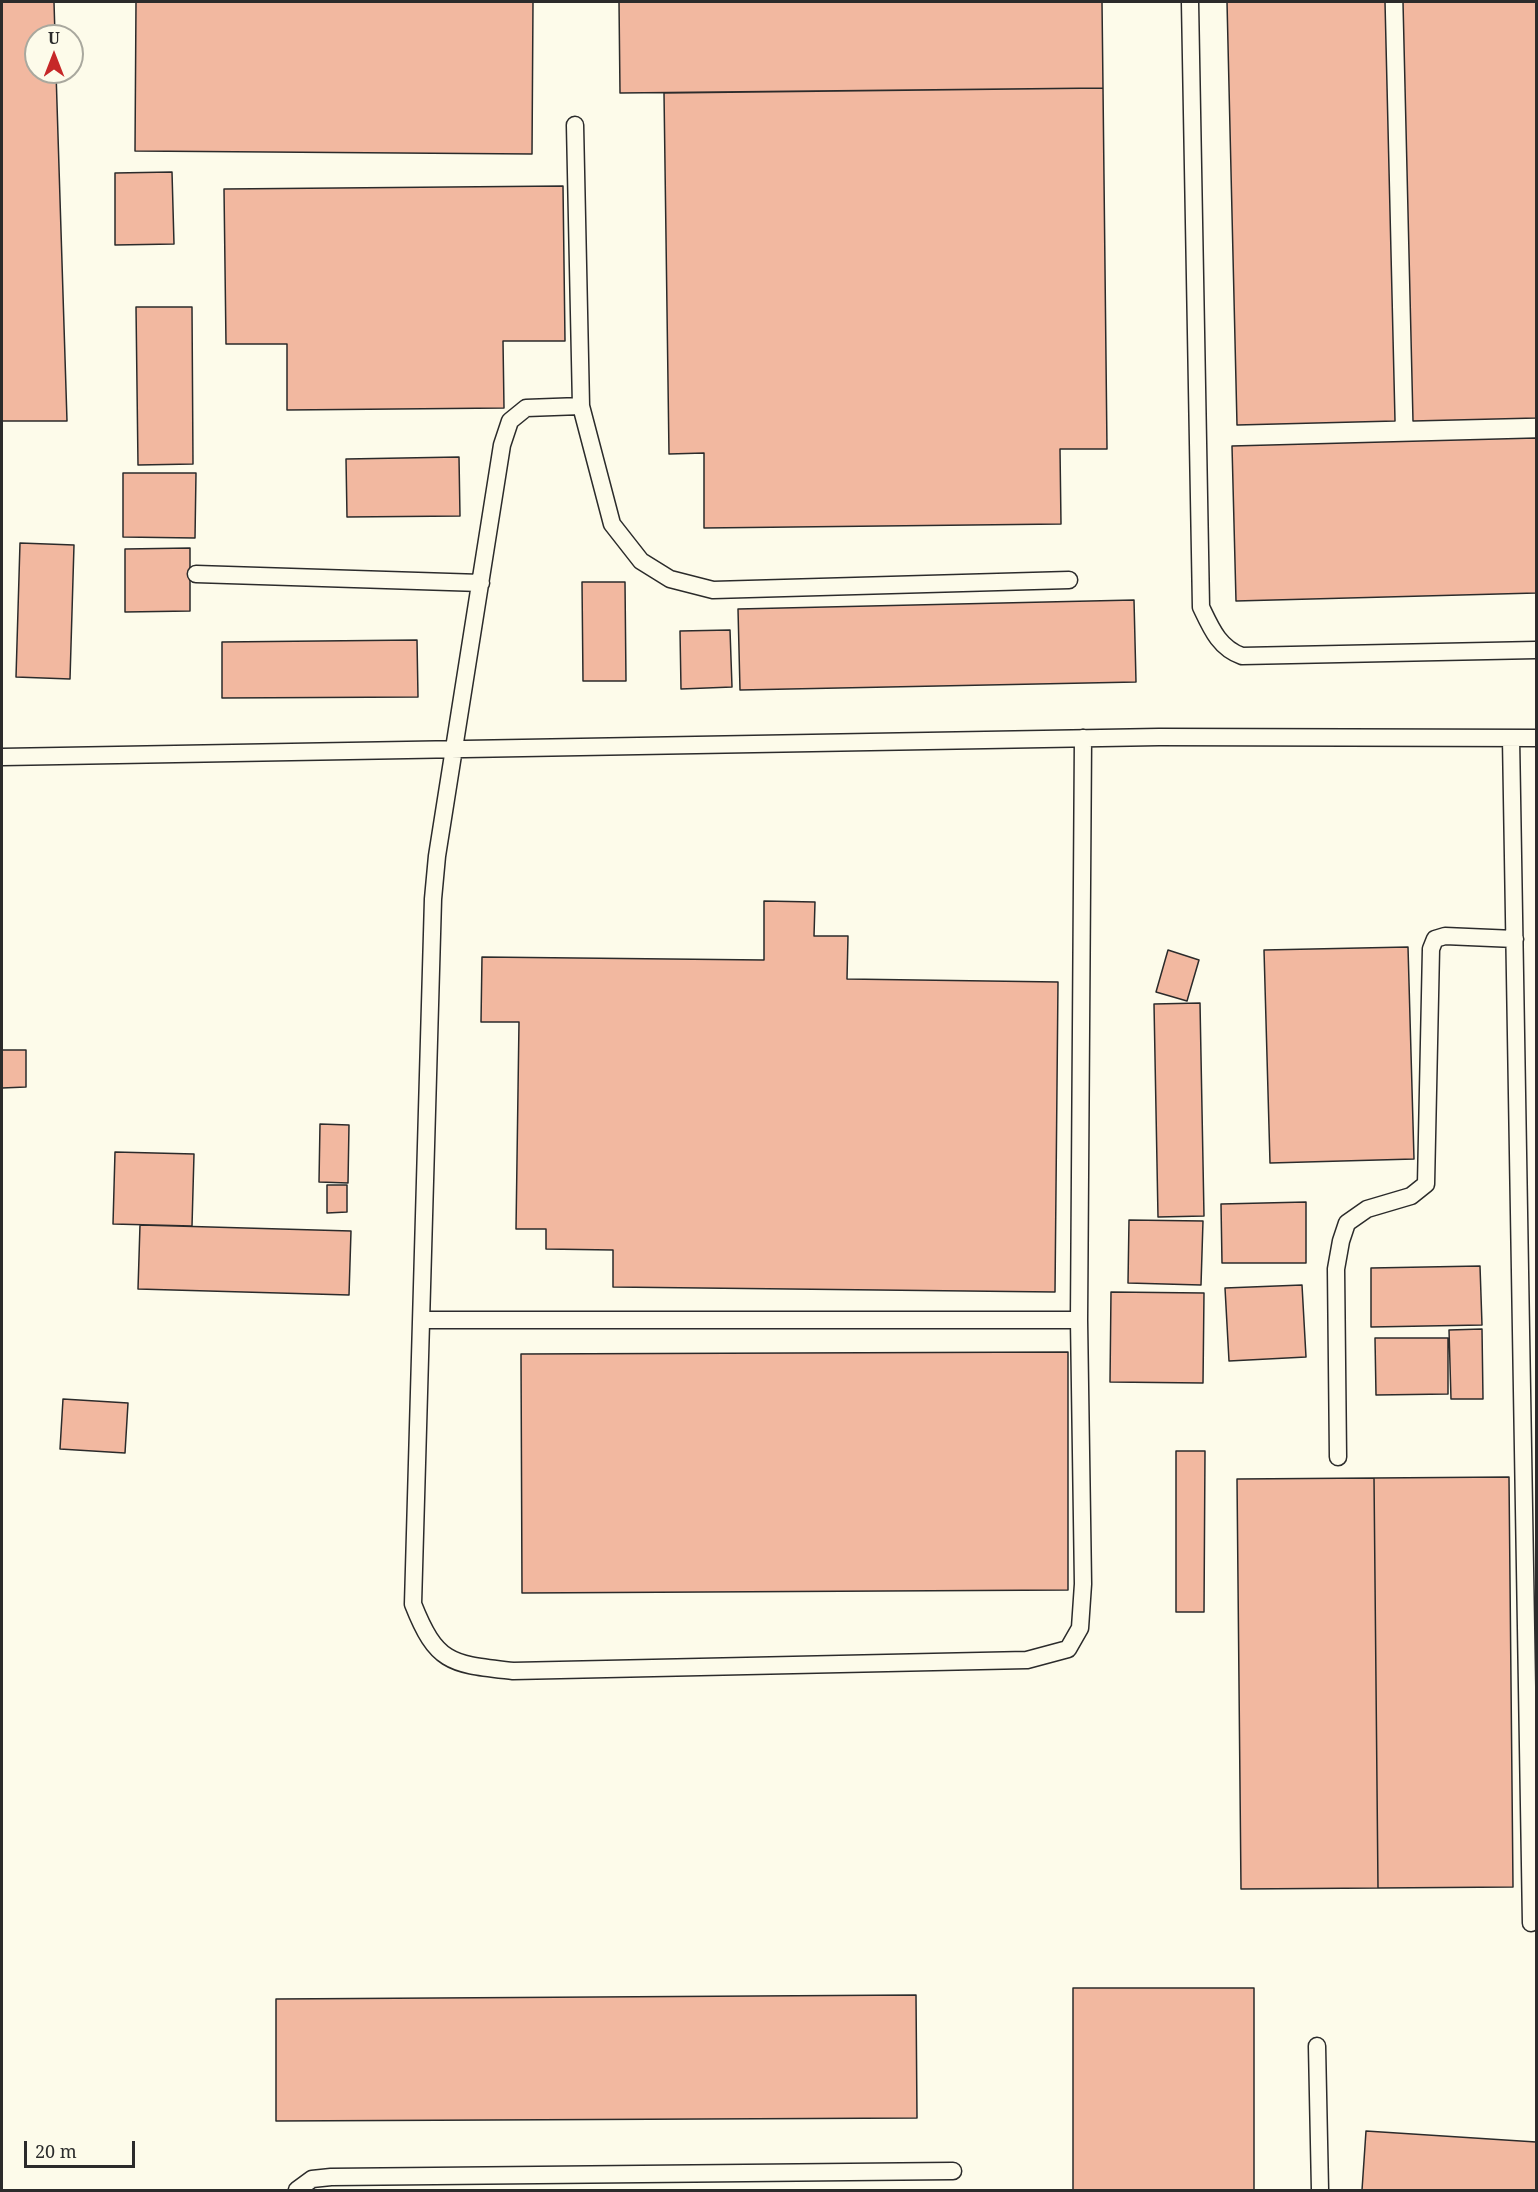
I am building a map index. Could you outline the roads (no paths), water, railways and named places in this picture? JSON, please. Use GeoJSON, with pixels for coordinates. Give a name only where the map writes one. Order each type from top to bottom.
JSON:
{"type":"FeatureCollection","features":[{"type":"Feature","properties":{"kind":"lane"},"geometry":{"type":"LineString","coordinates":[[1190,2],[1201,607],[1216,638],[1231,652],[1242,656],[1536,650]]}},
{"type":"Feature","properties":{"kind":"lane"},"geometry":{"type":"LineString","coordinates":[[574,125],[581,406],[612,524],[641,561],[670,579],[713,590],[1069,580]]}},
{"type":"Feature","properties":{"kind":"lane"},"geometry":{"type":"LineString","coordinates":[[581,406],[526,408],[510,421],[502,445],[437,856],[413,1604],[424,1630],[441,1654],[465,1665],[513,1671],[1027,1660],[1068,1649],[1080,1628],[1083,1584],[1079,1320],[1083,738]]}},
{"type":"Feature","properties":{"kind":"lane"},"geometry":{"type":"LineString","coordinates":[[196,574],[481,583]]}},
{"type":"Feature","properties":{"kind":"lane"},"geometry":{"type":"LineString","coordinates":[[2,757],[1083,738],[1536,738]]}},
{"type":"Feature","properties":{"kind":"lane"},"geometry":{"type":"LineString","coordinates":[[1511,738],[1531,1923]]}},
{"type":"Feature","properties":{"kind":"lane"},"geometry":{"type":"LineString","coordinates":[[1338,1457],[1336,1269],[1341,1241],[1347,1223],[1367,1209],[1411,1196],[1426,1184],[1431,949],[1435,939],[1445,936],[1515,939]]}},
{"type":"Feature","properties":{"kind":"lane"},"geometry":{"type":"LineString","coordinates":[[422,1320],[1079,1320]]}},
{"type":"Feature","properties":{"kind":"lane"},"geometry":{"type":"LineString","coordinates":[[1317,2046],[1320,2190]]}},
{"type":"Feature","properties":{"kind":"lane"},"geometry":{"type":"LineString","coordinates":[[297,2190],[312,2179],[331,2177],[953,2171]]}}]}
